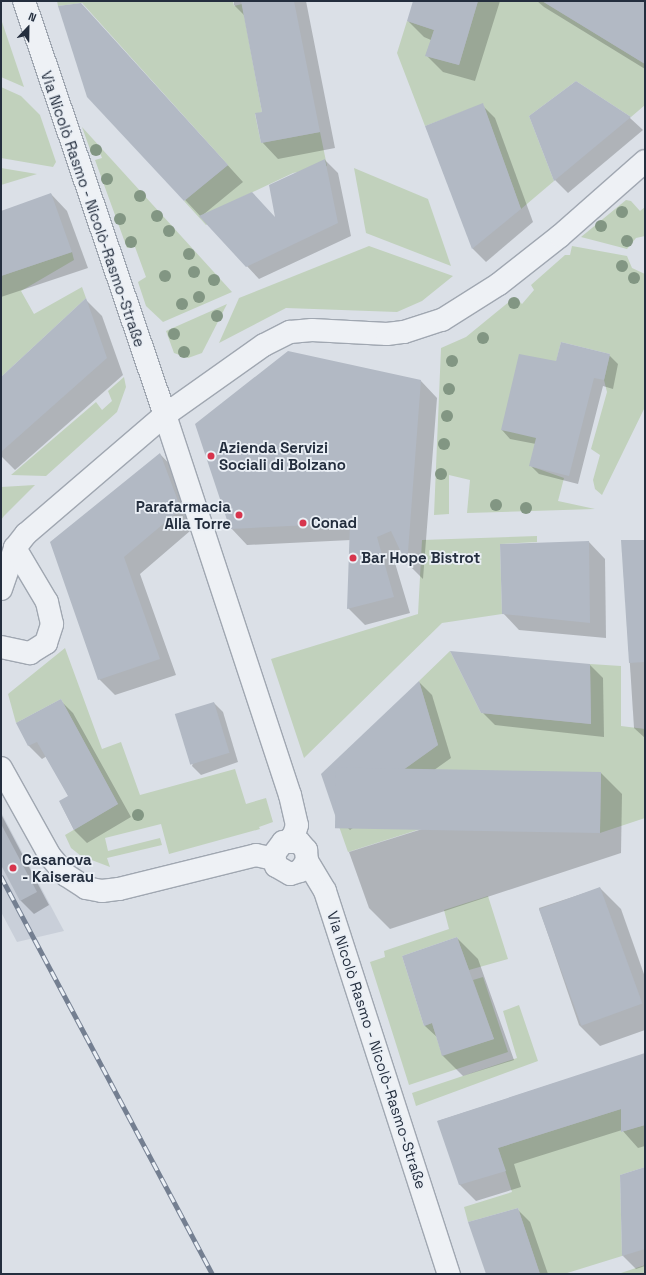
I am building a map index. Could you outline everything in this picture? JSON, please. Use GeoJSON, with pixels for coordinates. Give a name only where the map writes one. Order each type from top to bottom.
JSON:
{"type":"FeatureCollection","features":[{"type":"Feature","properties":{"kind":"street","name":"Via Nicolò Rasmo - Nicolò-Rasmo-Straße"},"geometry":{"type":"LineString","coordinates":[[24,1],[165,416],[241,647],[297,825],[294,835],[288,841],[303,846],[307,861],[327,897],[449,1274]]}},
{"type":"Feature","properties":{"kind":"street"},"geometry":{"type":"LineString","coordinates":[[1,589],[15,548],[26,534],[165,416],[264,345],[290,332],[312,330],[387,334],[404,332],[442,320],[499,284],[560,236],[645,162]]}},
{"type":"Feature","properties":{"kind":"street"},"geometry":{"type":"LineString","coordinates":[[1,647],[30,653],[46,643],[52,624],[46,602],[15,548]]}},
{"type":"Feature","properties":{"kind":"street"},"geometry":{"type":"LineString","coordinates":[[1,768],[50,856],[66,876],[86,888],[102,891],[119,889],[256,855],[274,859]]}},
{"type":"Feature","properties":{"kind":"street"},"geometry":{"type":"LineString","coordinates":[[288,841],[278,845],[274,859],[280,870],[290,874],[300,871],[307,861]]}},
{"type":"Feature","properties":{"kind":"shaded area"},"geometry":{"type":"Polygon","coordinates":[[[1,812],[64,931],[17,942],[1,912],[1,812]]]}},
{"type":"Feature","properties":{"kind":"green space"},"geometry":{"type":"Polygon","coordinates":[[[57,1],[233,1],[234,6],[242,4],[262,112],[255,114],[261,143],[320,132],[327,166],[293,173],[238,199],[206,225],[184,201],[228,165],[82,3],[58,6],[57,1]]]}},
{"type":"Feature","properties":{"kind":"green space"},"geometry":{"type":"Polygon","coordinates":[[[478,1],[542,1],[645,64],[645,105],[631,117],[576,81],[529,116],[554,181],[521,209],[483,104],[425,126],[397,53],[407,21],[434,30],[426,56],[459,65],[478,1]]]}},
{"type":"Feature","properties":{"kind":"green space"},"geometry":{"type":"Polygon","coordinates":[[[1,19],[24,87],[1,77],[1,19]]]}},
{"type":"Feature","properties":{"kind":"green space"},"geometry":{"type":"Polygon","coordinates":[[[1,87],[21,96],[40,115],[56,162],[53,167],[1,158],[1,87]]]}},
{"type":"Feature","properties":{"kind":"green space"},"geometry":{"type":"Polygon","coordinates":[[[82,127],[232,292],[163,322],[146,306],[138,282],[146,277],[135,247],[127,248],[95,160],[102,158],[100,153],[92,155],[82,127]]]}},
{"type":"Feature","properties":{"kind":"green space"},"geometry":{"type":"Polygon","coordinates":[[[1,168],[37,174],[1,185],[1,168]]]}},
{"type":"Feature","properties":{"kind":"green space"},"geometry":{"type":"Polygon","coordinates":[[[354,168],[428,199],[451,266],[366,233],[354,168]]]}},
{"type":"Feature","properties":{"kind":"green space"},"geometry":{"type":"Polygon","coordinates":[[[626,200],[631,201],[640,211],[645,207],[645,236],[636,238],[627,249],[581,237],[626,200]]]}},
{"type":"Feature","properties":{"kind":"green space"},"geometry":{"type":"Polygon","coordinates":[[[369,246],[453,276],[422,301],[397,312],[286,308],[219,343],[239,298],[369,246]]]}},
{"type":"Feature","properties":{"kind":"green space"},"geometry":{"type":"Polygon","coordinates":[[[572,246],[627,256],[632,268],[645,274],[645,407],[602,495],[595,489],[593,480],[600,455],[591,449],[607,392],[604,380],[610,354],[561,342],[530,466],[564,478],[558,501],[595,509],[467,513],[470,480],[449,475],[449,514],[434,515],[441,348],[466,337],[515,297],[522,304],[534,290],[531,285],[565,255],[570,255],[572,246]]]}},
{"type":"Feature","properties":{"kind":"green space"},"geometry":{"type":"Polygon","coordinates":[[[72,252],[74,260],[21,291],[34,314],[82,287],[86,298],[1,377],[1,276],[72,252]]]}},
{"type":"Feature","properties":{"kind":"green space"},"geometry":{"type":"Polygon","coordinates":[[[227,304],[202,353],[188,358],[174,353],[166,331],[227,304]]]}},
{"type":"Feature","properties":{"kind":"green space"},"geometry":{"type":"Polygon","coordinates":[[[124,377],[126,387],[117,412],[46,476],[11,475],[96,402],[102,410],[112,401],[108,391],[124,377]]]}},
{"type":"Feature","properties":{"kind":"green space"},"geometry":{"type":"Polygon","coordinates":[[[35,485],[4,516],[1,520],[1,487],[35,485]]]}},
{"type":"Feature","properties":{"kind":"green space"},"geometry":{"type":"Polygon","coordinates":[[[537,536],[537,542],[500,544],[502,614],[442,623],[304,758],[271,659],[418,614],[422,540],[537,536]]]}},
{"type":"Feature","properties":{"kind":"green space"},"geometry":{"type":"Polygon","coordinates":[[[65,648],[102,749],[121,742],[140,795],[235,769],[246,804],[266,798],[273,822],[259,827],[260,829],[169,854],[161,824],[105,838],[108,851],[160,838],[162,845],[107,858],[110,867],[81,856],[71,848],[65,835],[118,804],[61,699],[16,723],[8,694],[65,648]]]}},
{"type":"Feature","properties":{"kind":"green space"},"geometry":{"type":"Polygon","coordinates":[[[450,651],[481,713],[591,724],[590,664],[621,666],[621,726],[645,729],[645,818],[600,833],[601,772],[348,852],[336,818],[438,745],[419,681],[450,651]]]}},
{"type":"Feature","properties":{"kind":"green space"},"geometry":{"type":"Polygon","coordinates":[[[488,896],[508,959],[469,970],[457,937],[402,956],[424,1026],[432,1023],[442,1055],[494,1039],[473,980],[483,977],[508,1052],[409,1085],[370,962],[385,957],[384,951],[449,929],[444,910],[488,896]]]}},
{"type":"Feature","properties":{"kind":"green space"},"geometry":{"type":"Polygon","coordinates":[[[519,1005],[538,1061],[416,1106],[412,1093],[517,1058],[503,1011],[519,1005]]]}},
{"type":"Feature","properties":{"kind":"green space"},"geometry":{"type":"Polygon","coordinates":[[[621,1109],[621,1132],[645,1125],[645,1167],[620,1175],[622,1256],[564,1274],[540,1274],[518,1208],[468,1222],[464,1207],[512,1192],[498,1148],[621,1109]]]}},
{"type":"Feature","properties":{"kind":"green space"},"geometry":{"type":"Polygon","coordinates":[[[645,1265],[645,1274],[618,1274],[645,1265]]]}},
{"type":"Feature","properties":{"kind":"building"},"geometry":{"type":"Polygon","coordinates":[[[241,1],[294,1],[320,132],[261,143],[255,113],[262,112],[241,1]]]}},
{"type":"Feature","properties":{"kind":"building"},"geometry":{"type":"Polygon","coordinates":[[[413,1],[478,1],[459,65],[425,56],[434,30],[407,21],[413,1]]]}},
{"type":"Feature","properties":{"kind":"building"},"geometry":{"type":"Polygon","coordinates":[[[542,1],[645,1],[645,64],[542,1]]]}},
{"type":"Feature","properties":{"kind":"building"},"geometry":{"type":"Polygon","coordinates":[[[81,3],[228,165],[184,201],[87,97],[58,6],[81,3]]]}},
{"type":"Feature","properties":{"kind":"building"},"geometry":{"type":"Polygon","coordinates":[[[576,81],[631,117],[554,181],[529,116],[576,81]]]}},
{"type":"Feature","properties":{"kind":"building"},"geometry":{"type":"Polygon","coordinates":[[[483,103],[521,209],[472,249],[425,126],[483,103]]]}},
{"type":"Feature","properties":{"kind":"building"},"geometry":{"type":"Polygon","coordinates":[[[325,159],[338,223],[246,267],[199,216],[252,192],[275,217],[269,185],[325,159]]]}},
{"type":"Feature","properties":{"kind":"building"},"geometry":{"type":"Polygon","coordinates":[[[51,193],[72,252],[1,276],[1,211],[51,193]]]}},
{"type":"Feature","properties":{"kind":"building"},"geometry":{"type":"Polygon","coordinates":[[[86,298],[107,358],[1,452],[1,377],[86,298]]]}},
{"type":"Feature","properties":{"kind":"building"},"geometry":{"type":"Polygon","coordinates":[[[561,342],[610,354],[604,380],[594,378],[569,476],[529,466],[536,438],[501,430],[519,354],[556,361],[561,342]]]}},
{"type":"Feature","properties":{"kind":"building"},"geometry":{"type":"Polygon","coordinates":[[[288,351],[421,380],[407,565],[391,531],[377,537],[394,597],[347,609],[350,523],[230,529],[195,424],[288,351]]]}},
{"type":"Feature","properties":{"kind":"building"},"geometry":{"type":"Polygon","coordinates":[[[160,453],[181,509],[124,557],[160,659],[98,680],[50,542],[160,453]]]}},
{"type":"Feature","properties":{"kind":"building"},"geometry":{"type":"Polygon","coordinates":[[[621,540],[645,540],[645,662],[629,663],[621,540]]]}},
{"type":"Feature","properties":{"kind":"building"},"geometry":{"type":"Polygon","coordinates":[[[589,541],[590,623],[502,614],[500,544],[589,541]]]}},
{"type":"Feature","properties":{"kind":"building"},"geometry":{"type":"Polygon","coordinates":[[[450,651],[590,664],[591,724],[481,713],[450,651]]]}},
{"type":"Feature","properties":{"kind":"building"},"geometry":{"type":"Polygon","coordinates":[[[419,681],[438,745],[336,818],[321,774],[419,681]]]}},
{"type":"Feature","properties":{"kind":"building"},"geometry":{"type":"Polygon","coordinates":[[[61,699],[118,804],[74,830],[59,801],[68,796],[37,742],[28,746],[16,723],[61,699]]]}},
{"type":"Feature","properties":{"kind":"building"},"geometry":{"type":"Polygon","coordinates":[[[214,702],[229,753],[190,765],[175,714],[214,702]]]}},
{"type":"Feature","properties":{"kind":"building"},"geometry":{"type":"Polygon","coordinates":[[[336,767],[601,772],[600,833],[335,828],[336,767]]]}},
{"type":"Feature","properties":{"kind":"building"},"geometry":{"type":"Polygon","coordinates":[[[1,824],[37,892],[20,901],[1,865],[1,824]]]}},
{"type":"Feature","properties":{"kind":"building"},"geometry":{"type":"Polygon","coordinates":[[[600,887],[642,1004],[581,1026],[539,909],[600,887]]]}},
{"type":"Feature","properties":{"kind":"building"},"geometry":{"type":"Polygon","coordinates":[[[457,937],[494,1039],[442,1056],[432,1023],[424,1026],[402,956],[457,937]]]}},
{"type":"Feature","properties":{"kind":"building"},"geometry":{"type":"Polygon","coordinates":[[[645,1053],[645,1125],[621,1132],[621,1109],[498,1148],[506,1171],[459,1185],[437,1121],[645,1053]]]}},
{"type":"Feature","properties":{"kind":"building"},"geometry":{"type":"Polygon","coordinates":[[[645,1167],[645,1249],[622,1256],[620,1175],[645,1167]]]}},
{"type":"Feature","properties":{"kind":"building"},"geometry":{"type":"Polygon","coordinates":[[[518,1208],[540,1274],[486,1274],[468,1222],[518,1208]]]}},
{"type":"Feature","properties":{"kind":"railway"},"geometry":{"type":"LineString","coordinates":[[1,876],[213,1274]]}},
{"type":"Feature","properties":{"kind":"place","name":"Azienda Servizi Sociali di Bolzano"},"geometry":{"type":"Point","coordinates":[211,456]}},
{"type":"Feature","properties":{"kind":"place","name":"Parafarmacia Alla Torre"},"geometry":{"type":"Point","coordinates":[239,515]}},
{"type":"Feature","properties":{"kind":"place","name":"Conad"},"geometry":{"type":"Point","coordinates":[303,523]}},
{"type":"Feature","properties":{"kind":"place","name":"Bar Hope Bistrot"},"geometry":{"type":"Point","coordinates":[353,558]}},
{"type":"Feature","properties":{"kind":"place","name":"Casanova - Kaiserau"},"geometry":{"type":"Point","coordinates":[13,868]}}]}
